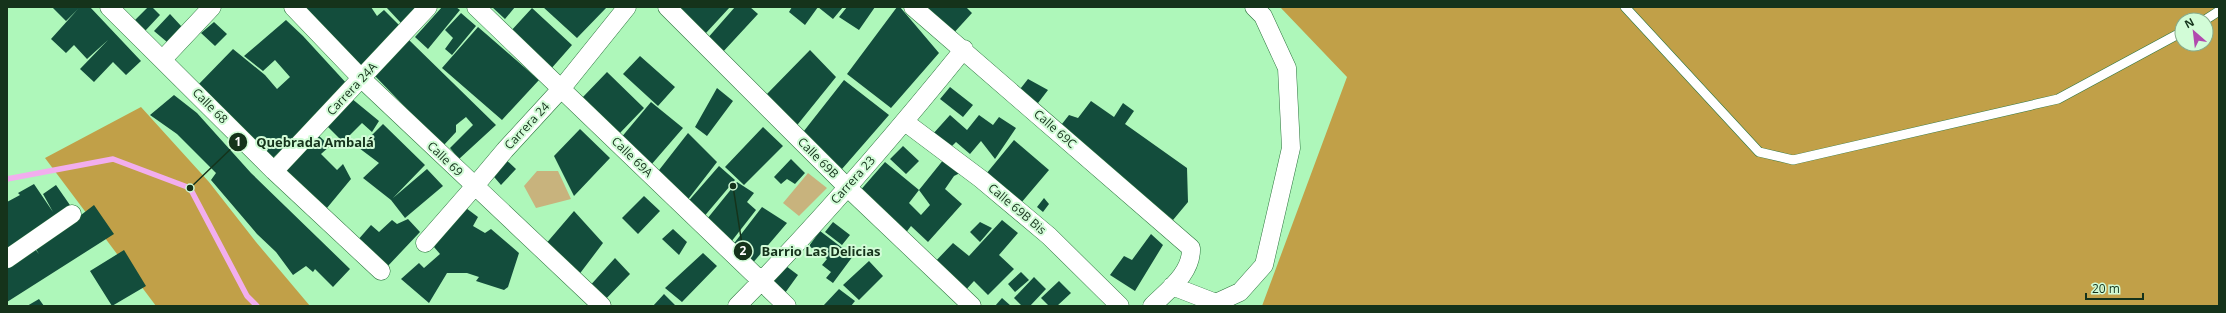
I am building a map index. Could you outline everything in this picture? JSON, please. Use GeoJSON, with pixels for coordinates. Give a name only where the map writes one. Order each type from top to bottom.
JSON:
{"type":"FeatureCollection","features":[{"type":"Feature","properties":{"kind":"street","name":"Calle 68"},"geometry":{"type":"LineString","coordinates":[[109,7],[274,170],[381,271]]}},
{"type":"Feature","properties":{"kind":"street"},"geometry":{"type":"LineString","coordinates":[[163,59],[212,7]]}},
{"type":"Feature","properties":{"kind":"street","name":"Calle 69"},"geometry":{"type":"LineString","coordinates":[[293,7],[362,79],[474,187],[602,306]]}},
{"type":"Feature","properties":{"kind":"street","name":"Carrera 24A"},"geometry":{"type":"LineString","coordinates":[[274,170],[362,79],[428,7]]}},
{"type":"Feature","properties":{"kind":"street","name":"Calle 69A"},"geometry":{"type":"LineString","coordinates":[[476,7],[787,306]]}},
{"type":"Feature","properties":{"kind":"street","name":"Carrera 24"},"geometry":{"type":"LineString","coordinates":[[425,243],[505,150],[561,89],[627,7]]}},
{"type":"Feature","properties":{"kind":"street","name":"Calle 69B"},"geometry":{"type":"LineString","coordinates":[[667,7],[847,187],[972,306]]}},
{"type":"Feature","properties":{"kind":"street","name":"Calle 69C"},"geometry":{"type":"LineString","coordinates":[[913,7],[964,49],[1191,248],[1192,255],[1185,272],[1172,286]]}},
{"type":"Feature","properties":{"kind":"street"},"geometry":{"type":"LineString","coordinates":[[1152,306],[1172,286],[1216,303],[1240,292],[1264,265],[1291,148],[1287,68],[1263,16],[1254,7]]}},
{"type":"Feature","properties":{"kind":"street","name":"Carrera 23"},"geometry":{"type":"LineString","coordinates":[[737,306],[761,282],[905,122],[964,49]]}},
{"type":"Feature","properties":{"kind":"street","name":"Calle 69B Bis"},"geometry":{"type":"LineString","coordinates":[[905,122],[981,179],[1049,236],[1120,306]]}},
{"type":"Feature","properties":{"kind":"street"},"geometry":{"type":"LineString","coordinates":[[7,259],[72,214]]}},
{"type":"Feature","properties":{"kind":"lane"},"geometry":{"type":"LineString","coordinates":[[1625,7],[1758,152],[1793,160],[2058,99],[2174,36]]}},
{"type":"Feature","properties":{"kind":"shaded area"},"geometry":{"type":"Polygon","coordinates":[[[1280,7],[2219,7],[2219,306],[1262,306],[1347,77],[1280,7]]]}},
{"type":"Feature","properties":{"kind":"shaded area"},"geometry":{"type":"Polygon","coordinates":[[[141,107],[209,182],[256,242],[310,306],[156,306],[45,158],[141,107]]]}},
{"type":"Feature","properties":{"kind":"shaded area"},"geometry":{"type":"Polygon","coordinates":[[[537,171],[558,171],[571,199],[536,208],[524,186],[537,171]]]}},
{"type":"Feature","properties":{"kind":"shaded area"},"geometry":{"type":"Polygon","coordinates":[[[808,173],[827,188],[799,216],[783,203],[808,173]]]}},
{"type":"Feature","properties":{"kind":"building"},"geometry":{"type":"Polygon","coordinates":[[[52,7],[90,7],[141,61],[126,75],[113,62],[94,82],[80,69],[108,40],[87,59],[74,45],[66,53],[51,39],[78,9],[66,21],[52,7]]]}},
{"type":"Feature","properties":{"kind":"building"},"geometry":{"type":"Polygon","coordinates":[[[148,7],[152,7],[160,15],[145,31],[134,21],[148,7]]]}},
{"type":"Feature","properties":{"kind":"building"},"geometry":{"type":"Polygon","coordinates":[[[303,7],[371,7],[377,16],[384,10],[400,26],[362,66],[303,7]]]}},
{"type":"Feature","properties":{"kind":"building"},"geometry":{"type":"Polygon","coordinates":[[[386,7],[416,7],[401,23],[386,7]]]}},
{"type":"Feature","properties":{"kind":"building"},"geometry":{"type":"Polygon","coordinates":[[[442,7],[456,7],[460,10],[428,49],[415,37],[442,7]]]}},
{"type":"Feature","properties":{"kind":"building"},"geometry":{"type":"Polygon","coordinates":[[[492,7],[515,7],[505,19],[492,7]]]}},
{"type":"Feature","properties":{"kind":"building"},"geometry":{"type":"Polygon","coordinates":[[[543,7],[607,7],[577,38],[543,7]]]}},
{"type":"Feature","properties":{"kind":"building"},"geometry":{"type":"Polygon","coordinates":[[[677,7],[730,7],[706,33],[677,7]]]}},
{"type":"Feature","properties":{"kind":"building"},"geometry":{"type":"Polygon","coordinates":[[[735,7],[750,7],[758,14],[721,54],[706,40],[735,7]]]}},
{"type":"Feature","properties":{"kind":"building"},"geometry":{"type":"Polygon","coordinates":[[[792,7],[818,7],[805,25],[789,12],[792,7]]]}},
{"type":"Feature","properties":{"kind":"building"},"geometry":{"type":"Polygon","coordinates":[[[818,7],[843,7],[833,19],[818,7]]]}},
{"type":"Feature","properties":{"kind":"building"},"geometry":{"type":"Polygon","coordinates":[[[847,7],[875,7],[859,30],[839,17],[847,7]]]}},
{"type":"Feature","properties":{"kind":"building"},"geometry":{"type":"Polygon","coordinates":[[[897,7],[900,7],[939,53],[891,108],[847,74],[897,7]]]}},
{"type":"Feature","properties":{"kind":"building"},"geometry":{"type":"Polygon","coordinates":[[[919,7],[966,7],[972,13],[951,36],[919,7]]]}},
{"type":"Feature","properties":{"kind":"building"},"geometry":{"type":"Polygon","coordinates":[[[532,8],[572,45],[550,70],[510,32],[532,8]]]}},
{"type":"Feature","properties":{"kind":"building"},"geometry":{"type":"Polygon","coordinates":[[[461,13],[476,26],[452,55],[445,49],[453,38],[445,30],[461,13]]]}},
{"type":"Feature","properties":{"kind":"building"},"geometry":{"type":"Polygon","coordinates":[[[170,14],[182,27],[167,42],[154,31],[170,14]]]}},
{"type":"Feature","properties":{"kind":"building"},"geometry":{"type":"Polygon","coordinates":[[[286,20],[303,36],[348,85],[271,160],[197,86],[233,49],[265,75],[277,89],[290,77],[275,60],[263,71],[244,56],[286,20]]]}},
{"type":"Feature","properties":{"kind":"building"},"geometry":{"type":"Polygon","coordinates":[[[214,22],[227,34],[215,46],[201,33],[214,22]]]}},
{"type":"Feature","properties":{"kind":"building"},"geometry":{"type":"Polygon","coordinates":[[[478,27],[539,80],[502,120],[442,68],[478,27]]]}},
{"type":"Feature","properties":{"kind":"building"},"geometry":{"type":"Polygon","coordinates":[[[409,40],[496,125],[459,159],[450,148],[473,125],[466,117],[456,125],[456,132],[443,146],[375,76],[409,40]]]}},
{"type":"Feature","properties":{"kind":"building"},"geometry":{"type":"Polygon","coordinates":[[[810,50],[836,77],[794,129],[765,96],[810,50]]]}},
{"type":"Feature","properties":{"kind":"building"},"geometry":{"type":"Polygon","coordinates":[[[640,56],[675,87],[658,106],[623,74],[640,56]]]}},
{"type":"Feature","properties":{"kind":"building"},"geometry":{"type":"Polygon","coordinates":[[[607,72],[644,108],[619,134],[582,98],[607,72]]]}},
{"type":"Feature","properties":{"kind":"building"},"geometry":{"type":"Polygon","coordinates":[[[1028,79],[1048,90],[1035,107],[1017,93],[1028,79]]]}},
{"type":"Feature","properties":{"kind":"building"},"geometry":{"type":"Polygon","coordinates":[[[844,80],[889,115],[842,169],[800,136],[844,80]]]}},
{"type":"Feature","properties":{"kind":"building"},"geometry":{"type":"Polygon","coordinates":[[[950,87],[973,105],[963,117],[940,99],[950,87]]]}},
{"type":"Feature","properties":{"kind":"building"},"geometry":{"type":"Polygon","coordinates":[[[717,88],[733,101],[707,136],[695,127],[717,88]]]}},
{"type":"Feature","properties":{"kind":"building"},"geometry":{"type":"Polygon","coordinates":[[[174,95],[197,113],[251,173],[350,269],[333,287],[315,269],[313,272],[306,266],[293,275],[276,252],[257,234],[211,180],[216,173],[177,134],[150,115],[174,95]]]}},
{"type":"Feature","properties":{"kind":"building"},"geometry":{"type":"Polygon","coordinates":[[[351,98],[379,121],[372,132],[362,123],[343,142],[325,124],[351,98]]]}},
{"type":"Feature","properties":{"kind":"building"},"geometry":{"type":"Polygon","coordinates":[[[1091,101],[1114,117],[1123,103],[1134,111],[1125,124],[1187,168],[1188,202],[1173,220],[1058,129],[1069,115],[1078,118],[1091,101]]]}},
{"type":"Feature","properties":{"kind":"building"},"geometry":{"type":"Polygon","coordinates":[[[651,102],[683,128],[651,165],[620,139],[651,102]]]}},
{"type":"Feature","properties":{"kind":"building"},"geometry":{"type":"Polygon","coordinates":[[[950,115],[967,130],[979,115],[993,125],[999,117],[1016,128],[995,159],[981,141],[970,154],[956,142],[948,150],[932,135],[950,115]]]}},
{"type":"Feature","properties":{"kind":"building"},"geometry":{"type":"Polygon","coordinates":[[[383,124],[425,165],[393,198],[427,169],[443,186],[405,218],[391,200],[363,178],[379,163],[359,148],[383,124]]]}},
{"type":"Feature","properties":{"kind":"building"},"geometry":{"type":"Polygon","coordinates":[[[763,127],[783,146],[744,185],[725,167],[763,127]]]}},
{"type":"Feature","properties":{"kind":"building"},"geometry":{"type":"Polygon","coordinates":[[[580,129],[610,158],[574,196],[554,156],[580,129]]]}},
{"type":"Feature","properties":{"kind":"building"},"geometry":{"type":"Polygon","coordinates":[[[688,133],[717,162],[686,202],[656,174],[688,133]]]}},
{"type":"Feature","properties":{"kind":"building"},"geometry":{"type":"Polygon","coordinates":[[[318,135],[330,146],[321,154],[337,170],[343,164],[351,179],[322,214],[281,171],[318,135]]]}},
{"type":"Feature","properties":{"kind":"building"},"geometry":{"type":"Polygon","coordinates":[[[1014,140],[1049,170],[1021,203],[986,174],[1014,140]]]}},
{"type":"Feature","properties":{"kind":"building"},"geometry":{"type":"Polygon","coordinates":[[[903,146],[919,161],[906,174],[890,159],[903,146]]]}},
{"type":"Feature","properties":{"kind":"building"},"geometry":{"type":"Polygon","coordinates":[[[503,157],[516,169],[501,185],[489,171],[503,157]]]}},
{"type":"Feature","properties":{"kind":"building"},"geometry":{"type":"Polygon","coordinates":[[[791,159],[805,173],[795,184],[787,179],[781,184],[774,177],[791,159]]]}},
{"type":"Feature","properties":{"kind":"building"},"geometry":{"type":"Polygon","coordinates":[[[944,159],[962,172],[954,176],[945,189],[962,204],[928,242],[911,226],[905,234],[858,193],[885,162],[919,190],[944,159]],[[919,190],[909,203],[921,215],[930,205],[919,190]]]}},
{"type":"Feature","properties":{"kind":"building"},"geometry":{"type":"Polygon","coordinates":[[[719,166],[735,180],[702,219],[685,205],[719,166]]]}},
{"type":"Feature","properties":{"kind":"building"},"geometry":{"type":"Polygon","coordinates":[[[737,182],[754,193],[747,202],[756,210],[731,242],[707,219],[737,182]]]}},
{"type":"Feature","properties":{"kind":"building"},"geometry":{"type":"Polygon","coordinates":[[[34,184],[53,212],[43,194],[56,185],[72,208],[7,255],[7,202],[20,195],[18,193],[34,184]]]}},
{"type":"Feature","properties":{"kind":"building"},"geometry":{"type":"Polygon","coordinates":[[[644,196],[660,211],[638,234],[622,218],[644,196]]]}},
{"type":"Feature","properties":{"kind":"building"},"geometry":{"type":"Polygon","coordinates":[[[1044,198],[1049,204],[1043,212],[1037,207],[1044,198]]]}},
{"type":"Feature","properties":{"kind":"building"},"geometry":{"type":"Polygon","coordinates":[[[94,205],[114,234],[7,302],[7,263],[35,249],[39,254],[32,243],[68,225],[94,205]]]}},
{"type":"Feature","properties":{"kind":"building"},"geometry":{"type":"Polygon","coordinates":[[[462,205],[478,217],[473,226],[485,233],[491,229],[519,253],[508,287],[504,290],[476,281],[479,277],[467,273],[447,273],[429,303],[401,279],[419,263],[424,268],[440,254],[434,247],[462,205]]]}},
{"type":"Feature","properties":{"kind":"building"},"geometry":{"type":"Polygon","coordinates":[[[762,207],[787,223],[751,265],[732,246],[762,207]]]}},
{"type":"Feature","properties":{"kind":"building"},"geometry":{"type":"Polygon","coordinates":[[[574,211],[603,243],[578,276],[544,246],[574,211]]]}},
{"type":"Feature","properties":{"kind":"building"},"geometry":{"type":"Polygon","coordinates":[[[408,219],[420,232],[386,268],[357,241],[371,225],[379,232],[392,220],[397,224],[408,219]]]}},
{"type":"Feature","properties":{"kind":"building"},"geometry":{"type":"Polygon","coordinates":[[[1002,220],[1018,233],[999,255],[1014,269],[988,295],[974,281],[964,292],[932,265],[953,243],[969,256],[1002,220]]]}},
{"type":"Feature","properties":{"kind":"building"},"geometry":{"type":"Polygon","coordinates":[[[833,222],[850,235],[842,245],[825,232],[833,222]]]}},
{"type":"Feature","properties":{"kind":"building"},"geometry":{"type":"Polygon","coordinates":[[[980,222],[992,228],[980,242],[970,232],[980,222]]]}},
{"type":"Feature","properties":{"kind":"building"},"geometry":{"type":"Polygon","coordinates":[[[673,229],[687,242],[679,255],[662,239],[673,229]]]}},
{"type":"Feature","properties":{"kind":"building"},"geometry":{"type":"Polygon","coordinates":[[[820,231],[853,256],[833,283],[826,278],[831,272],[822,265],[827,259],[809,246],[820,231]]]}},
{"type":"Feature","properties":{"kind":"building"},"geometry":{"type":"Polygon","coordinates":[[[1151,234],[1163,245],[1135,291],[1110,275],[1124,256],[1132,260],[1151,234]]]}},
{"type":"Feature","properties":{"kind":"building"},"geometry":{"type":"Polygon","coordinates":[[[124,250],[146,286],[112,306],[90,271],[124,250]]]}},
{"type":"Feature","properties":{"kind":"building"},"geometry":{"type":"Polygon","coordinates":[[[703,253],[717,266],[682,302],[665,288],[703,253]]]}},
{"type":"Feature","properties":{"kind":"building"},"geometry":{"type":"Polygon","coordinates":[[[615,258],[630,274],[602,303],[587,289],[615,258]]]}},
{"type":"Feature","properties":{"kind":"building"},"geometry":{"type":"Polygon","coordinates":[[[869,261],[883,276],[859,300],[843,285],[869,261]]]}},
{"type":"Feature","properties":{"kind":"building"},"geometry":{"type":"Polygon","coordinates":[[[782,263],[798,275],[785,293],[768,280],[782,263]]]}},
{"type":"Feature","properties":{"kind":"building"},"geometry":{"type":"Polygon","coordinates":[[[1021,272],[1029,280],[1015,292],[1008,284],[1021,272]]]}},
{"type":"Feature","properties":{"kind":"building"},"geometry":{"type":"Polygon","coordinates":[[[1034,277],[1046,289],[1030,306],[1022,306],[1014,298],[1034,277]]]}},
{"type":"Feature","properties":{"kind":"building"},"geometry":{"type":"Polygon","coordinates":[[[1059,281],[1071,293],[1057,306],[1049,306],[1041,298],[1059,281]]]}},
{"type":"Feature","properties":{"kind":"building"},"geometry":{"type":"Polygon","coordinates":[[[839,289],[855,301],[851,306],[823,306],[839,289]]]}},
{"type":"Feature","properties":{"kind":"building"},"geometry":{"type":"Polygon","coordinates":[[[664,294],[676,306],[653,306],[664,294]]]}},
{"type":"Feature","properties":{"kind":"building"},"geometry":{"type":"Polygon","coordinates":[[[1002,298],[1011,306],[995,306],[1002,298]]]}},
{"type":"Feature","properties":{"kind":"building"},"geometry":{"type":"Polygon","coordinates":[[[39,299],[44,306],[27,306],[39,299]]]}},
{"type":"Feature","properties":{"kind":"waterway"},"geometry":{"type":"LineString","coordinates":[[7,179],[113,159],[190,188],[247,296],[257,306]]}},
{"type":"Feature","properties":{"kind":"place","name":"Barrio Las Delicias"},"geometry":{"type":"Point","coordinates":[733,186]}},
{"type":"Feature","properties":{"kind":"place","name":"Quebrada Ambalá"},"geometry":{"type":"Point","coordinates":[190,188]}}]}
